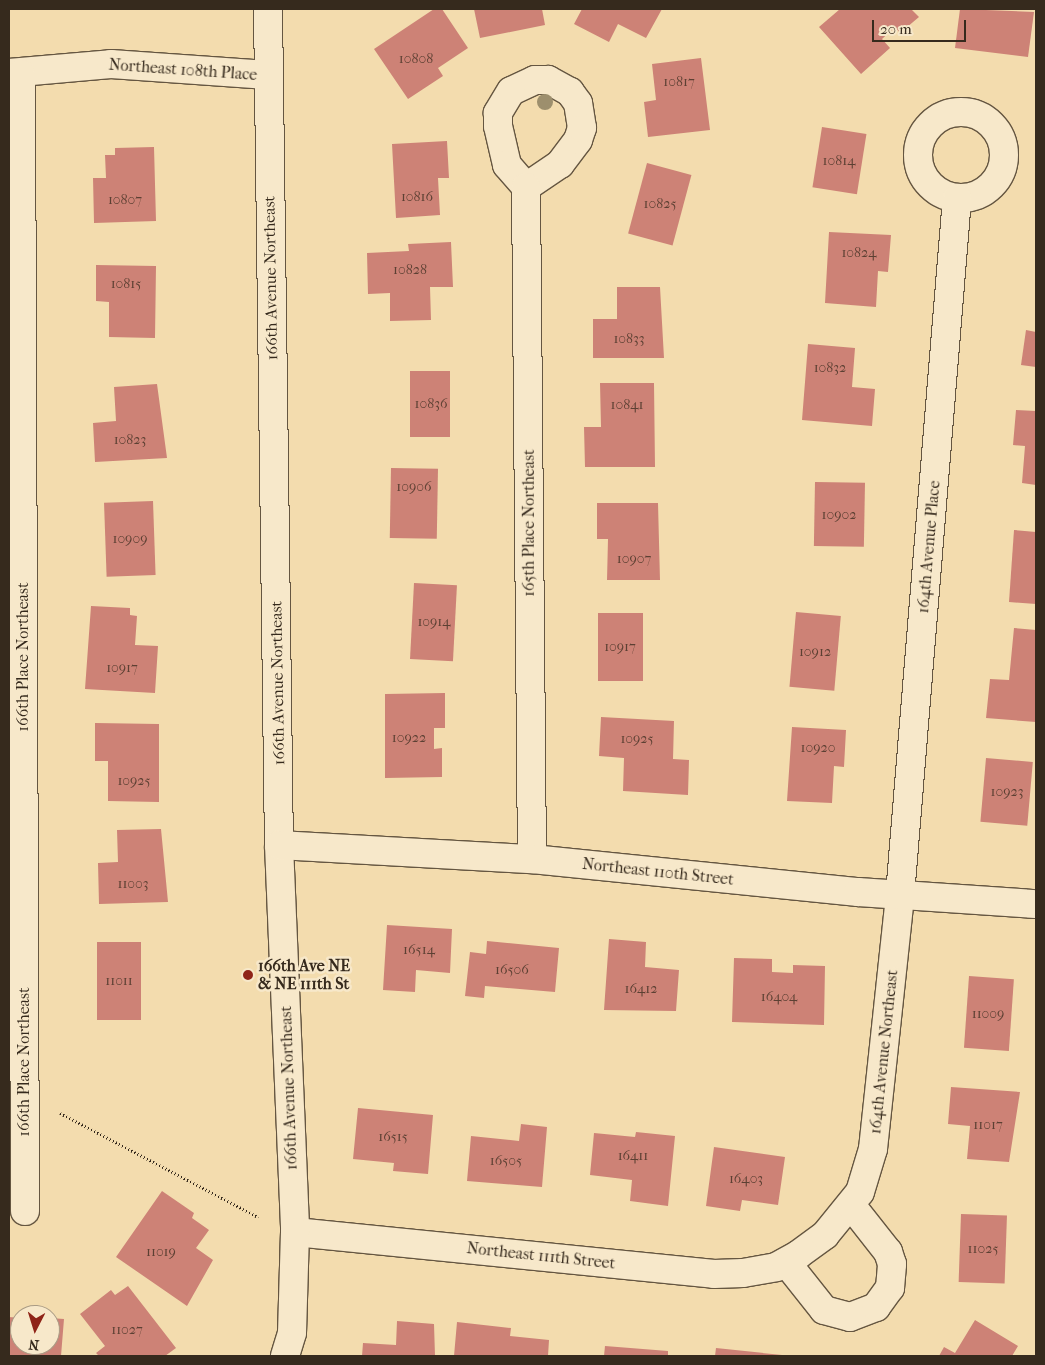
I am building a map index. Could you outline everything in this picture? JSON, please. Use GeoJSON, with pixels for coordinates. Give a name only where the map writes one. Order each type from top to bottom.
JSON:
{"type":"FeatureCollection","features":[{"type":"Feature","properties":{"kind":"street","name":"166th Avenue Northeast"},"geometry":{"type":"LineString","coordinates":[[268,9],[279,845],[294,1232],[292,1333],[285,1356]]}},
{"type":"Feature","properties":{"kind":"street","name":"Northeast 108th Place"},"geometry":{"type":"LineString","coordinates":[[15,73],[111,64],[268,75]]}},
{"type":"Feature","properties":{"kind":"street","name":"166th Place Northeast"},"geometry":{"type":"LineString","coordinates":[[15,73],[15,422],[25,1211]]}},
{"type":"Feature","properties":{"kind":"street","name":"165th Place Northeast"},"geometry":{"type":"LineString","coordinates":[[526,187],[532,859]]}},
{"type":"Feature","properties":{"kind":"street","name":"164th Avenue Place"},"geometry":{"type":"LineString","coordinates":[[900,895],[957,198]]}},
{"type":"Feature","properties":{"kind":"street","name":"Northeast 110th Street"},"geometry":{"type":"LineString","coordinates":[[279,845],[532,859],[900,895],[1036,904]]}},
{"type":"Feature","properties":{"kind":"street","name":"164th Avenue Northeast"},"geometry":{"type":"LineString","coordinates":[[825,1235],[860,1192],[873,1150],[900,895]]}},
{"type":"Feature","properties":{"kind":"street"},"geometry":{"type":"LineString","coordinates":[[786,1262],[824,1310],[850,1317],[876,1307],[890,1288],[892,1264],[888,1252],[851,1204]]}},
{"type":"Feature","properties":{"kind":"street","name":"Northeast 111th Street"},"geometry":{"type":"LineString","coordinates":[[294,1232],[714,1274],[743,1273],[786,1262],[825,1235]]}},
{"type":"Feature","properties":{"kind":"path"},"geometry":{"type":"LineString","coordinates":[[60,1113],[258,1217]]}},
{"type":"Feature","properties":{"kind":"building"},"geometry":{"type":"Polygon","coordinates":[[[434,9],[442,9],[468,48],[438,68],[443,76],[408,99],[374,49],[434,9]]]}},
{"type":"Feature","properties":{"kind":"building"},"geometry":{"type":"Polygon","coordinates":[[[474,9],[542,9],[545,25],[480,38],[474,9]]]}},
{"type":"Feature","properties":{"kind":"building"},"geometry":{"type":"Polygon","coordinates":[[[582,9],[662,9],[646,38],[618,24],[609,42],[574,24],[582,9]]]}},
{"type":"Feature","properties":{"kind":"building"},"geometry":{"type":"Polygon","coordinates":[[[840,9],[911,9],[919,17],[900,33],[895,27],[882,39],[890,48],[861,74],[819,27],[840,9]]]}},
{"type":"Feature","properties":{"kind":"building"},"geometry":{"type":"Polygon","coordinates":[[[960,9],[1034,12],[1028,57],[955,48],[960,9]]]}},
{"type":"Feature","properties":{"kind":"building"},"geometry":{"type":"Polygon","coordinates":[[[701,58],[710,130],[648,137],[644,102],[656,100],[652,64],[701,58]]]}},
{"type":"Feature","properties":{"kind":"building"},"geometry":{"type":"Polygon","coordinates":[[[822,127],[866,134],[857,194],[812,187],[822,127]]]}},
{"type":"Feature","properties":{"kind":"building"},"geometry":{"type":"Polygon","coordinates":[[[447,141],[449,178],[438,178],[440,215],[396,218],[392,144],[447,141]]]}},
{"type":"Feature","properties":{"kind":"building"},"geometry":{"type":"Polygon","coordinates":[[[154,147],[156,221],[94,223],[93,178],[106,178],[105,155],[115,155],[115,148],[154,147]]]}},
{"type":"Feature","properties":{"kind":"building"},"geometry":{"type":"Polygon","coordinates":[[[647,163],[691,175],[673,245],[628,234],[647,163]]]}},
{"type":"Feature","properties":{"kind":"building"},"geometry":{"type":"Polygon","coordinates":[[[829,232],[891,235],[888,272],[878,271],[876,307],[825,303],[829,232]]]}},
{"type":"Feature","properties":{"kind":"building"},"geometry":{"type":"Polygon","coordinates":[[[451,242],[453,287],[430,287],[431,320],[390,321],[390,293],[368,294],[367,253],[409,251],[408,244],[451,242]]]}},
{"type":"Feature","properties":{"kind":"building"},"geometry":{"type":"Polygon","coordinates":[[[96,265],[156,266],[155,338],[109,337],[109,302],[96,301],[96,265]]]}},
{"type":"Feature","properties":{"kind":"building"},"geometry":{"type":"Polygon","coordinates":[[[617,287],[660,287],[664,358],[593,358],[593,319],[617,319],[617,287]]]}},
{"type":"Feature","properties":{"kind":"building"},"geometry":{"type":"Polygon","coordinates":[[[1026,330],[1036,332],[1036,367],[1021,365],[1026,330]]]}},
{"type":"Feature","properties":{"kind":"building"},"geometry":{"type":"Polygon","coordinates":[[[808,344],[855,348],[852,387],[875,389],[872,426],[802,420],[808,344]]]}},
{"type":"Feature","properties":{"kind":"building"},"geometry":{"type":"Polygon","coordinates":[[[410,371],[450,371],[450,437],[410,437],[410,371]]]}},
{"type":"Feature","properties":{"kind":"building"},"geometry":{"type":"Polygon","coordinates":[[[600,383],[654,383],[655,467],[585,467],[584,427],[601,427],[600,383]]]}},
{"type":"Feature","properties":{"kind":"building"},"geometry":{"type":"Polygon","coordinates":[[[157,384],[167,458],[95,462],[93,423],[116,421],[114,387],[157,384]]]}},
{"type":"Feature","properties":{"kind":"building"},"geometry":{"type":"Polygon","coordinates":[[[1016,410],[1036,411],[1036,485],[1022,483],[1025,446],[1013,445],[1016,410]]]}},
{"type":"Feature","properties":{"kind":"building"},"geometry":{"type":"Polygon","coordinates":[[[391,468],[438,469],[437,539],[390,538],[391,468]]]}},
{"type":"Feature","properties":{"kind":"building"},"geometry":{"type":"Polygon","coordinates":[[[815,482],[865,483],[864,547],[814,546],[815,482]]]}},
{"type":"Feature","properties":{"kind":"building"},"geometry":{"type":"Polygon","coordinates":[[[153,501],[156,575],[107,577],[104,503],[153,501]]]}},
{"type":"Feature","properties":{"kind":"building"},"geometry":{"type":"Polygon","coordinates":[[[597,503],[658,503],[660,580],[607,580],[608,539],[597,539],[597,503]]]}},
{"type":"Feature","properties":{"kind":"building"},"geometry":{"type":"Polygon","coordinates":[[[1014,530],[1036,532],[1036,604],[1009,602],[1014,530]]]}},
{"type":"Feature","properties":{"kind":"building"},"geometry":{"type":"Polygon","coordinates":[[[414,583],[457,585],[453,661],[410,659],[414,583]]]}},
{"type":"Feature","properties":{"kind":"building"},"geometry":{"type":"Polygon","coordinates":[[[91,606],[130,608],[130,615],[137,616],[135,645],[158,646],[155,693],[85,689],[91,606]]]}},
{"type":"Feature","properties":{"kind":"building"},"geometry":{"type":"Polygon","coordinates":[[[796,612],[841,616],[834,691],[789,687],[796,612]]]}},
{"type":"Feature","properties":{"kind":"building"},"geometry":{"type":"Polygon","coordinates":[[[598,613],[643,613],[643,681],[598,681],[598,613]]]}},
{"type":"Feature","properties":{"kind":"building"},"geometry":{"type":"Polygon","coordinates":[[[1014,628],[1036,630],[1036,722],[986,718],[990,679],[1009,680],[1014,628]]]}},
{"type":"Feature","properties":{"kind":"building"},"geometry":{"type":"Polygon","coordinates":[[[445,693],[445,728],[434,728],[434,749],[442,748],[442,777],[385,778],[385,694],[445,693]]]}},
{"type":"Feature","properties":{"kind":"building"},"geometry":{"type":"Polygon","coordinates":[[[601,717],[674,721],[673,759],[689,760],[688,795],[623,791],[624,758],[599,756],[601,717]]]}},
{"type":"Feature","properties":{"kind":"building"},"geometry":{"type":"Polygon","coordinates":[[[95,723],[159,724],[159,802],[108,801],[108,761],[95,761],[95,723]]]}},
{"type":"Feature","properties":{"kind":"building"},"geometry":{"type":"Polygon","coordinates":[[[792,727],[846,730],[844,767],[834,766],[832,803],[787,801],[792,727]]]}},
{"type":"Feature","properties":{"kind":"building"},"geometry":{"type":"Polygon","coordinates":[[[986,758],[1033,762],[1027,826],[980,822],[986,758]]]}},
{"type":"Feature","properties":{"kind":"building"},"geometry":{"type":"Polygon","coordinates":[[[161,829],[168,902],[99,904],[98,863],[118,862],[117,830],[161,829]]]}},
{"type":"Feature","properties":{"kind":"building"},"geometry":{"type":"Polygon","coordinates":[[[387,925],[452,929],[450,973],[416,970],[415,992],[383,990],[387,925]]]}},
{"type":"Feature","properties":{"kind":"building"},"geometry":{"type":"Polygon","coordinates":[[[609,939],[646,942],[645,967],[679,970],[676,1011],[604,1010],[609,939]]]}},
{"type":"Feature","properties":{"kind":"building"},"geometry":{"type":"Polygon","coordinates":[[[487,941],[559,948],[555,992],[485,986],[484,998],[465,996],[470,952],[486,954],[487,941]]]}},
{"type":"Feature","properties":{"kind":"building"},"geometry":{"type":"Polygon","coordinates":[[[97,942],[141,942],[141,1020],[97,1020],[97,942]]]}},
{"type":"Feature","properties":{"kind":"building"},"geometry":{"type":"Polygon","coordinates":[[[734,958],[772,959],[772,972],[793,973],[793,965],[825,966],[824,1025],[732,1022],[734,958]]]}},
{"type":"Feature","properties":{"kind":"building"},"geometry":{"type":"Polygon","coordinates":[[[969,976],[1014,979],[1009,1051],[964,1048],[969,976]]]}},
{"type":"Feature","properties":{"kind":"building"},"geometry":{"type":"Polygon","coordinates":[[[951,1087],[1020,1092],[1009,1162],[967,1159],[970,1126],[948,1124],[951,1087]]]}},
{"type":"Feature","properties":{"kind":"building"},"geometry":{"type":"Polygon","coordinates":[[[358,1108],[433,1115],[428,1174],[393,1171],[394,1163],[353,1159],[358,1108]]]}},
{"type":"Feature","properties":{"kind":"building"},"geometry":{"type":"Polygon","coordinates":[[[521,1124],[547,1127],[542,1187],[467,1181],[471,1136],[519,1141],[521,1124]]]}},
{"type":"Feature","properties":{"kind":"building"},"geometry":{"type":"Polygon","coordinates":[[[636,1132],[675,1136],[668,1206],[630,1201],[632,1180],[590,1175],[594,1133],[635,1137],[636,1132]]]}},
{"type":"Feature","properties":{"kind":"building"},"geometry":{"type":"Polygon","coordinates":[[[714,1147],[785,1157],[778,1205],[742,1200],[740,1211],[706,1206],[714,1147]]]}},
{"type":"Feature","properties":{"kind":"building"},"geometry":{"type":"Polygon","coordinates":[[[162,1191],[194,1213],[192,1218],[209,1230],[196,1248],[213,1260],[187,1306],[116,1257],[162,1191]]]}},
{"type":"Feature","properties":{"kind":"building"},"geometry":{"type":"Polygon","coordinates":[[[961,1214],[1007,1216],[1005,1284],[959,1282],[961,1214]]]}},
{"type":"Feature","properties":{"kind":"building"},"geometry":{"type":"Polygon","coordinates":[[[128,1286],[176,1348],[165,1356],[99,1356],[96,1353],[105,1346],[80,1314],[111,1290],[115,1295],[128,1286]]]}},
{"type":"Feature","properties":{"kind":"building"},"geometry":{"type":"Polygon","coordinates":[[[9,1317],[10,1355],[60,1355],[60,1319],[64,1319],[61,1356],[9,1356],[9,1317]]]}},
{"type":"Feature","properties":{"kind":"building"},"geometry":{"type":"Polygon","coordinates":[[[975,1320],[1018,1346],[1012,1356],[939,1356],[944,1347],[955,1353],[975,1320]]]}},
{"type":"Feature","properties":{"kind":"building"},"geometry":{"type":"Polygon","coordinates":[[[397,1321],[434,1324],[435,1356],[362,1356],[363,1343],[396,1345],[397,1321]]]}},
{"type":"Feature","properties":{"kind":"building"},"geometry":{"type":"Polygon","coordinates":[[[457,1322],[511,1328],[510,1336],[549,1340],[548,1356],[454,1356],[457,1322]]]}},
{"type":"Feature","properties":{"kind":"building"},"geometry":{"type":"Polygon","coordinates":[[[605,1346],[668,1351],[668,1356],[604,1356],[605,1346]]]}},
{"type":"Feature","properties":{"kind":"building"},"geometry":{"type":"Polygon","coordinates":[[[716,1348],[782,1355],[782,1356],[715,1356],[716,1348]]]}},
{"type":"Feature","properties":{"kind":"place","name":"166th Ave NE & NE 111th St"},"geometry":{"type":"Point","coordinates":[248,975]}}]}
